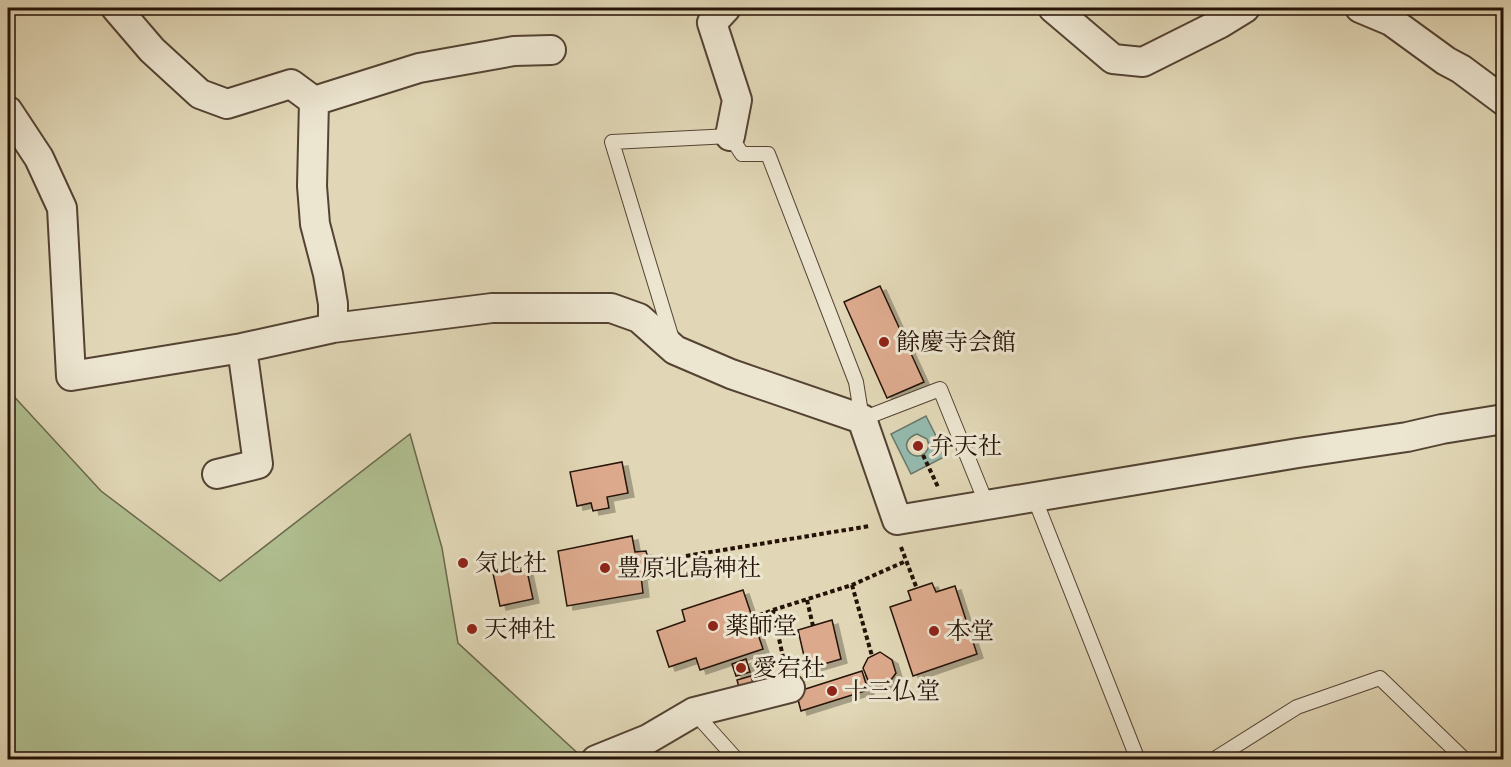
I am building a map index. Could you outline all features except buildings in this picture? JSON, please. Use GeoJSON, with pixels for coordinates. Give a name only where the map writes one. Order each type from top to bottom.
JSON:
{"type":"FeatureCollection","features":[{"type":"Feature","properties":{"kind":"street"},"geometry":{"type":"LineString","coordinates":[[116,8],[152,50],[200,94],[227,104],[291,84],[314,101]]}},
{"type":"Feature","properties":{"kind":"street"},"geometry":{"type":"LineString","coordinates":[[726,8],[712,23],[738,100],[730,136]]}},
{"type":"Feature","properties":{"kind":"street"},"geometry":{"type":"LineString","coordinates":[[1053,8],[1113,59],[1143,62],[1219,24],[1245,8]]}},
{"type":"Feature","properties":{"kind":"street"},"geometry":{"type":"LineString","coordinates":[[1360,8],[1391,21],[1503,101]]}},
{"type":"Feature","properties":{"kind":"street"},"geometry":{"type":"LineString","coordinates":[[314,101],[419,68],[514,51],[551,50]]}},
{"type":"Feature","properties":{"kind":"street"},"geometry":{"type":"LineString","coordinates":[[314,101],[312,186],[315,224],[328,274],[333,304],[333,328]]}},
{"type":"Feature","properties":{"kind":"street"},"geometry":{"type":"LineString","coordinates":[[8,111],[39,158],[62,208],[71,376],[242,348],[333,328],[492,308],[611,308],[639,318],[675,350],[730,374],[862,419],[888,522],[1298,453],[1407,437],[1503,419]]}},
{"type":"Feature","properties":{"kind":"street"},"geometry":{"type":"LineString","coordinates":[[217,474],[258,464],[242,348]]}},
{"type":"Feature","properties":{"kind":"street"},"geometry":{"type":"LineString","coordinates":[[596,759],[648,739],[694,712],[790,688]]}},
{"type":"Feature","properties":{"kind":"lane"},"geometry":{"type":"LineString","coordinates":[[675,350],[612,142],[730,136],[742,154],[768,154],[856,382],[862,419],[940,388],[987,505]]}},
{"type":"Feature","properties":{"kind":"lane"},"geometry":{"type":"LineString","coordinates":[[1034,497],[1138,759]]}},
{"type":"Feature","properties":{"kind":"lane"},"geometry":{"type":"LineString","coordinates":[[1214,759],[1297,707],[1380,678],[1465,759]]}},
{"type":"Feature","properties":{"kind":"lane"},"geometry":{"type":"LineString","coordinates":[[694,712],[737,759]]}},
{"type":"Feature","properties":{"kind":"path"},"geometry":{"type":"LineString","coordinates":[[924,455],[928,465]]}},
{"type":"Feature","properties":{"kind":"path"},"geometry":{"type":"LineString","coordinates":[[650,562],[888,522],[900,544],[916,589]]}},
{"type":"Feature","properties":{"kind":"path"},"geometry":{"type":"LineString","coordinates":[[752,618],[852,585],[906,561]]}},
{"type":"Feature","properties":{"kind":"path"},"geometry":{"type":"LineString","coordinates":[[852,585],[872,656]]}},
{"type":"Feature","properties":{"kind":"path"},"geometry":{"type":"LineString","coordinates":[[807,600],[813,626]]}},
{"type":"Feature","properties":{"kind":"path"},"geometry":{"type":"LineString","coordinates":[[773,610],[790,688]]}},
{"type":"Feature","properties":{"kind":"green space"},"geometry":{"type":"Polygon","coordinates":[[[8,390],[101,491],[220,581],[410,434],[442,548],[458,643],[584,759],[8,759],[8,390]]]}},
{"type":"Feature","properties":{"kind":"water"},"geometry":{"type":"Polygon","coordinates":[[[926,416],[946,456],[911,474],[891,434],[926,416]],[[917,434],[907,442],[908,451],[916,456],[925,453],[929,446],[927,439],[917,434]]]}},
{"type":"Feature","properties":{"kind":"place","name":"餘慶寺会館"},"geometry":{"type":"Point","coordinates":[884,342]}},
{"type":"Feature","properties":{"kind":"place","name":"弁天社"},"geometry":{"type":"Point","coordinates":[918,446]}},
{"type":"Feature","properties":{"kind":"place","name":"気比社"},"geometry":{"type":"Point","coordinates":[463,563]}},
{"type":"Feature","properties":{"kind":"place","name":"豊原北島神社"},"geometry":{"type":"Point","coordinates":[605,568]}},
{"type":"Feature","properties":{"kind":"place","name":"薬師堂"},"geometry":{"type":"Point","coordinates":[713,626]}},
{"type":"Feature","properties":{"kind":"place","name":"天神社"},"geometry":{"type":"Point","coordinates":[472,629]}},
{"type":"Feature","properties":{"kind":"place","name":"本堂"},"geometry":{"type":"Point","coordinates":[934,631]}},
{"type":"Feature","properties":{"kind":"place","name":"愛宕社"},"geometry":{"type":"Point","coordinates":[741,668]}},
{"type":"Feature","properties":{"kind":"place","name":"十三仏堂"},"geometry":{"type":"Point","coordinates":[832,691]}}]}
